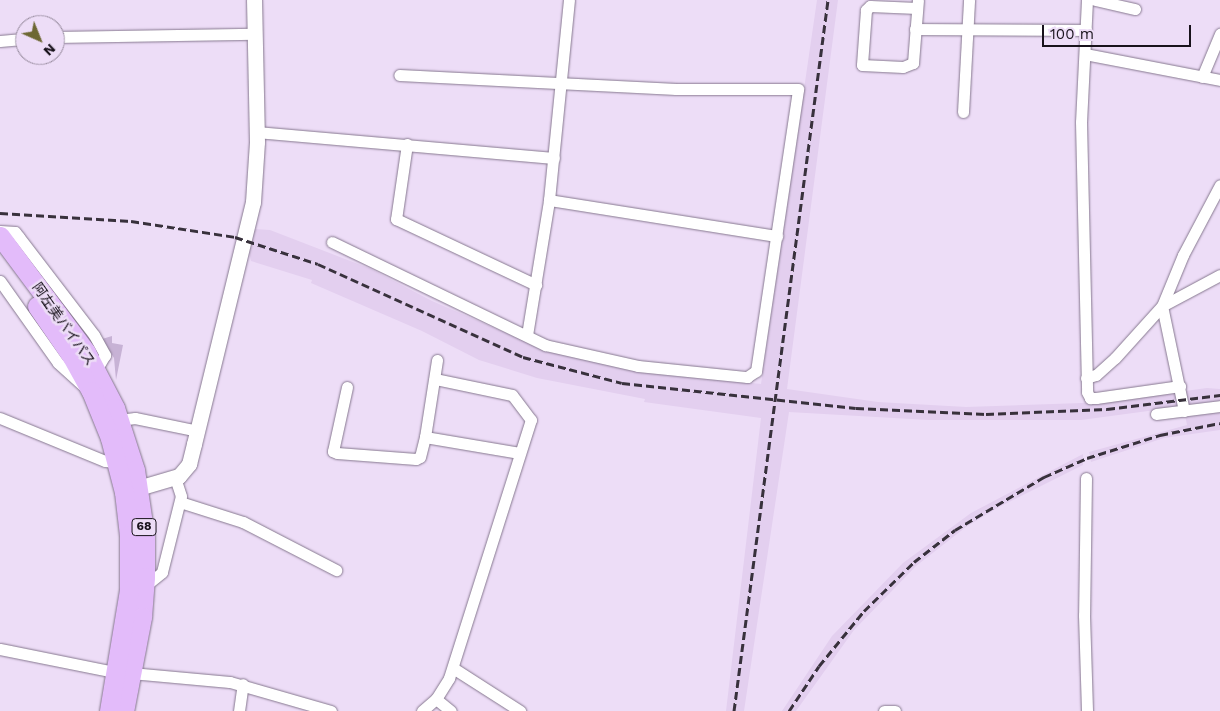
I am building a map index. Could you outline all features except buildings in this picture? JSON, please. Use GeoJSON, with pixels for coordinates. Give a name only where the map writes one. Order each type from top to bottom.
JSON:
{"type":"FeatureCollection","features":[{"type":"Feature","properties":{"kind":"main road","name":"阿左美バイパス"},"geometry":{"type":"LineString","coordinates":[[3,233],[77,337],[96,370],[119,420],[131,490],[145,537],[145,586],[124,672],[109,711]]}},
{"type":"Feature","properties":{"kind":"main road","name":"阿左美バイパス"},"geometry":{"type":"LineString","coordinates":[[0,257],[72,357],[91,391],[117,462],[131,490],[130,570],[124,672],[124,711]]}},
{"type":"Feature","properties":{"kind":"street"},"geometry":{"type":"LineString","coordinates":[[131,490],[175,478],[189,464],[198,431],[250,218],[256,132],[254,0]]}},
{"type":"Feature","properties":{"kind":"street"},"geometry":{"type":"LineString","coordinates":[[527,335],[549,200],[569,0]]}},
{"type":"Feature","properties":{"kind":"street"},"geometry":{"type":"LineString","coordinates":[[963,112],[969,0]]}},
{"type":"Feature","properties":{"kind":"street"},"geometry":{"type":"LineString","coordinates":[[1087,0],[1081,122],[1086,378],[1090,398],[1180,386]]}},
{"type":"Feature","properties":{"kind":"street"},"geometry":{"type":"LineString","coordinates":[[1094,0],[1135,9]]}},
{"type":"Feature","properties":{"kind":"street"},"geometry":{"type":"LineString","coordinates":[[918,4],[910,66],[862,65],[866,10],[870,6],[918,4]]}},
{"type":"Feature","properties":{"kind":"street"},"geometry":{"type":"LineString","coordinates":[[916,28],[1086,30]]}},
{"type":"Feature","properties":{"kind":"street"},"geometry":{"type":"LineString","coordinates":[[65,37],[255,34]]}},
{"type":"Feature","properties":{"kind":"street"},"geometry":{"type":"LineString","coordinates":[[1202,77],[1220,34]]}},
{"type":"Feature","properties":{"kind":"street"},"geometry":{"type":"LineString","coordinates":[[0,41],[15,40]]}},
{"type":"Feature","properties":{"kind":"street"},"geometry":{"type":"LineString","coordinates":[[1085,54],[1220,80]]}},
{"type":"Feature","properties":{"kind":"street"},"geometry":{"type":"LineString","coordinates":[[332,242],[527,335],[535,342],[574,354],[629,364],[748,377],[756,371],[798,89],[561,85],[398,75]]}},
{"type":"Feature","properties":{"kind":"street"},"geometry":{"type":"LineString","coordinates":[[256,132],[554,158]]}},
{"type":"Feature","properties":{"kind":"street"},"geometry":{"type":"LineString","coordinates":[[407,144],[396,220],[536,286]]}},
{"type":"Feature","properties":{"kind":"street"},"geometry":{"type":"LineString","coordinates":[[1184,411],[1162,306],[1182,255],[1220,185]]}},
{"type":"Feature","properties":{"kind":"street"},"geometry":{"type":"LineString","coordinates":[[549,200],[777,236]]}},
{"type":"Feature","properties":{"kind":"street"},"geometry":{"type":"LineString","coordinates":[[1086,378],[1096,375],[1115,358],[1162,306],[1220,275]]}},
{"type":"Feature","properties":{"kind":"street"},"geometry":{"type":"LineString","coordinates":[[0,281],[65,372],[91,391]]}},
{"type":"Feature","properties":{"kind":"street"},"geometry":{"type":"LineString","coordinates":[[347,387],[332,451],[416,459],[420,457],[425,437],[437,360]]}},
{"type":"Feature","properties":{"kind":"street"},"geometry":{"type":"LineString","coordinates":[[422,711],[436,699],[453,668],[531,420],[512,395],[435,379]]}},
{"type":"Feature","properties":{"kind":"street"},"geometry":{"type":"LineString","coordinates":[[1156,414],[1220,406]]}},
{"type":"Feature","properties":{"kind":"street"},"geometry":{"type":"LineString","coordinates":[[0,418],[105,461],[117,462]]}},
{"type":"Feature","properties":{"kind":"street"},"geometry":{"type":"LineString","coordinates":[[119,420],[136,418],[198,431]]}},
{"type":"Feature","properties":{"kind":"street"},"geometry":{"type":"LineString","coordinates":[[425,437],[520,453]]}},
{"type":"Feature","properties":{"kind":"street"},"geometry":{"type":"LineString","coordinates":[[145,586],[162,572],[180,502],[180,490],[175,478]]}},
{"type":"Feature","properties":{"kind":"street"},"geometry":{"type":"LineString","coordinates":[[1086,478],[1084,615],[1087,711]]}},
{"type":"Feature","properties":{"kind":"street"},"geometry":{"type":"LineString","coordinates":[[180,502],[243,522],[336,570]]}},
{"type":"Feature","properties":{"kind":"street"},"geometry":{"type":"LineString","coordinates":[[0,649],[124,672],[243,684],[331,711]]}},
{"type":"Feature","properties":{"kind":"street"},"geometry":{"type":"LineString","coordinates":[[453,668],[520,711]]}},
{"type":"Feature","properties":{"kind":"street"},"geometry":{"type":"LineString","coordinates":[[239,711],[243,684]]}},
{"type":"Feature","properties":{"kind":"street"},"geometry":{"type":"LineString","coordinates":[[436,699],[451,711]]}},
{"type":"Feature","properties":{"kind":"street"},"geometry":{"type":"LineString","coordinates":[[884,711],[895,711]]}},
{"type":"Feature","properties":{"kind":"shaded area"},"geometry":{"type":"Polygon","coordinates":[[[817,0],[838,0],[787,389],[878,402],[966,407],[1082,403],[1176,393],[1178,407],[1081,420],[929,420],[789,412],[744,711],[726,711],[761,418],[644,402],[645,399],[537,378],[479,360],[422,331],[311,283],[312,280],[251,261],[249,252],[255,229],[270,230],[371,269],[432,301],[543,349],[653,373],[761,384],[817,0]]]}},
{"type":"Feature","properties":{"kind":"shaded area"},"geometry":{"type":"Polygon","coordinates":[[[112,336],[112,343],[123,345],[116,380],[114,358],[102,339],[112,336]]]}},
{"type":"Feature","properties":{"kind":"shaded area"},"geometry":{"type":"Polygon","coordinates":[[[1207,388],[1220,389],[1220,403],[1189,406],[1186,403],[1185,391],[1207,388]]]}},
{"type":"Feature","properties":{"kind":"shaded area"},"geometry":{"type":"Polygon","coordinates":[[[1220,409],[1220,430],[1164,438],[1091,462],[1089,452],[1187,425],[1185,415],[1220,409]]]}},
{"type":"Feature","properties":{"kind":"shaded area"},"geometry":{"type":"Polygon","coordinates":[[[1083,454],[1083,465],[999,507],[966,527],[916,566],[854,630],[796,711],[782,711],[832,636],[903,563],[971,513],[1083,454]]]}},
{"type":"Feature","properties":{"kind":"railway"},"geometry":{"type":"LineString","coordinates":[[734,711],[828,0]]}},
{"type":"Feature","properties":{"kind":"railway"},"geometry":{"type":"LineString","coordinates":[[0,213],[131,221],[235,237],[318,264],[523,357],[622,383],[856,408],[986,414],[1107,409],[1220,395]]}},
{"type":"Feature","properties":{"kind":"railway"},"geometry":{"type":"LineString","coordinates":[[789,711],[819,666],[864,611],[914,562],[955,530],[1044,477],[1087,458],[1160,435],[1220,423]]}}]}
